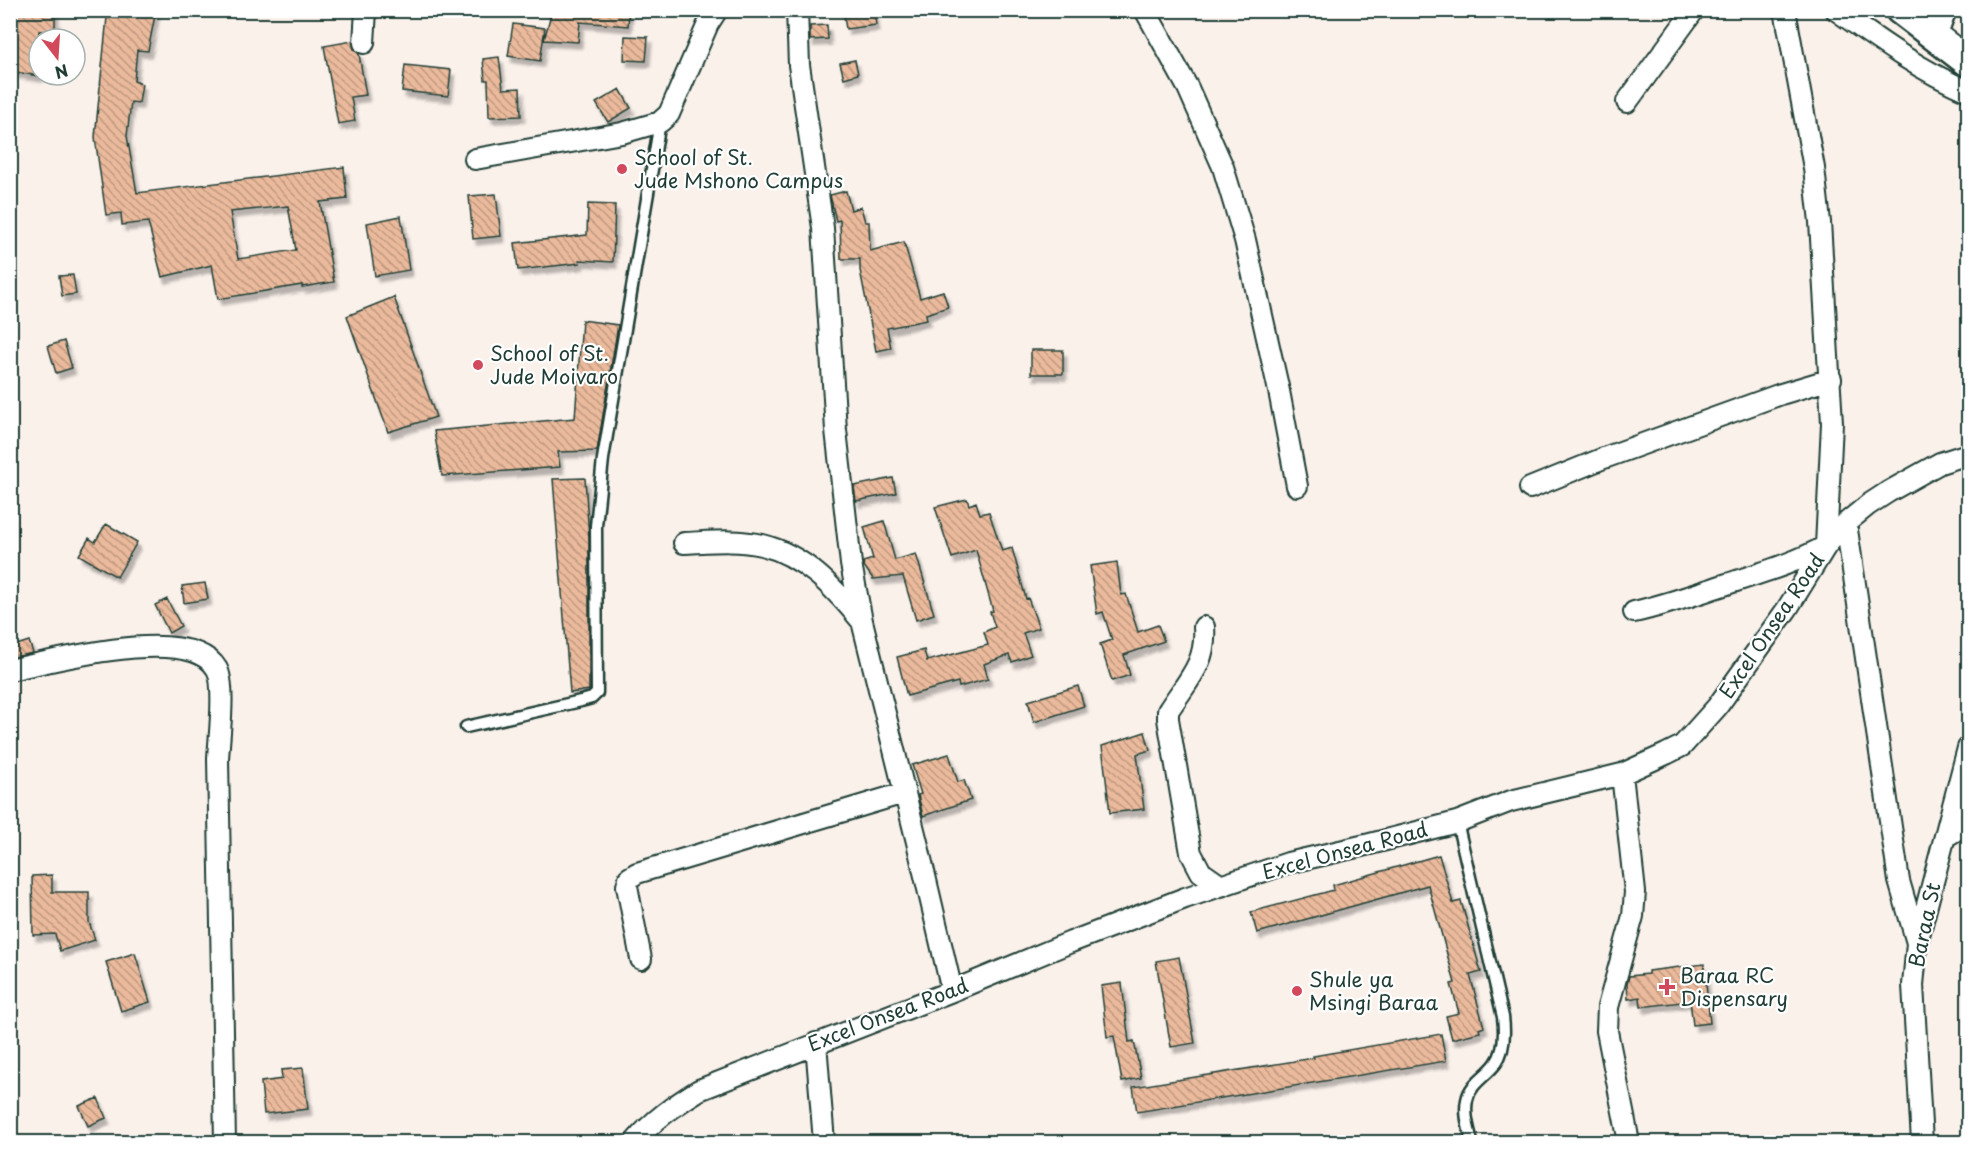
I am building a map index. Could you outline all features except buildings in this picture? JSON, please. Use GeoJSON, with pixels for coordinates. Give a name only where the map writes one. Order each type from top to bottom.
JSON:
{"type":"FeatureCollection","features":[{"type":"Feature","properties":{"kind":"main road"},"geometry":{"type":"LineString","coordinates":[[1900,10],[1968,62]]}},
{"type":"Feature","properties":{"kind":"street"},"geometry":{"type":"LineString","coordinates":[[364,43],[366,10]]}},
{"type":"Feature","properties":{"kind":"street"},"geometry":{"type":"LineString","coordinates":[[475,159],[622,133],[660,122],[669,114],[708,24],[717,10]]}},
{"type":"Feature","properties":{"kind":"street"},"geometry":{"type":"LineString","coordinates":[[797,10],[800,74],[823,228],[831,365],[851,564],[862,621],[952,991]]}},
{"type":"Feature","properties":{"kind":"street"},"geometry":{"type":"LineString","coordinates":[[1145,10],[1188,88],[1223,167],[1245,240],[1279,391],[1297,486]]}},
{"type":"Feature","properties":{"kind":"street"},"geometry":{"type":"LineString","coordinates":[[1627,102],[1694,10]]}},
{"type":"Feature","properties":{"kind":"street"},"geometry":{"type":"LineString","coordinates":[[1634,612],[1663,606],[1775,568],[1826,546],[1832,423],[1820,222],[1814,168],[1785,10]]}},
{"type":"Feature","properties":{"kind":"street"},"geometry":{"type":"LineString","coordinates":[[1836,10],[1938,77],[1968,91]]}},
{"type":"Feature","properties":{"kind":"street"},"geometry":{"type":"LineString","coordinates":[[1936,37],[1946,10]]}},
{"type":"Feature","properties":{"kind":"street"},"geometry":{"type":"LineString","coordinates":[[1530,488],[1604,458],[1780,394],[1831,379]]}},
{"type":"Feature","properties":{"kind":"street","name":"Excel Onsea Road"},"geometry":{"type":"LineString","coordinates":[[635,1143],[656,1120],[699,1090],[1071,942],[1288,863],[1456,822],[1511,801],[1622,774],[1682,746],[1717,707],[1787,609],[1826,546],[1846,524],[1888,492],[1940,463],[1968,454]]}},
{"type":"Feature","properties":{"kind":"street"},"geometry":{"type":"LineString","coordinates":[[1846,524],[1899,881],[1917,943]]}},
{"type":"Feature","properties":{"kind":"street"},"geometry":{"type":"LineString","coordinates":[[684,543],[728,541],[762,544],[785,552],[805,564],[824,580],[862,621]]}},
{"type":"Feature","properties":{"kind":"street"},"geometry":{"type":"LineString","coordinates":[[1204,627],[1204,650],[1198,666],[1168,711],[1167,719],[1191,853],[1202,872],[1221,886]]}},
{"type":"Feature","properties":{"kind":"street"},"geometry":{"type":"LineString","coordinates":[[10,670],[126,648],[158,645],[183,648],[199,654],[217,669],[221,681],[222,699],[218,759],[225,1028],[225,1143]]}},
{"type":"Feature","properties":{"kind":"street","name":"Baraa St"},"geometry":{"type":"LineString","coordinates":[[1922,1143],[1913,985],[1917,943],[1968,748]]}},
{"type":"Feature","properties":{"kind":"street"},"geometry":{"type":"LineString","coordinates":[[1622,774],[1635,892],[1633,916],[1608,1007],[1607,1031],[1629,1143]]}},
{"type":"Feature","properties":{"kind":"street"},"geometry":{"type":"LineString","coordinates":[[641,959],[627,886],[629,878],[637,873],[904,793]]}},
{"type":"Feature","properties":{"kind":"street"},"geometry":{"type":"LineString","coordinates":[[1945,837],[1968,823]]}},
{"type":"Feature","properties":{"kind":"street"},"geometry":{"type":"LineString","coordinates":[[816,1043],[824,1143]]}},
{"type":"Feature","properties":{"kind":"lane"},"geometry":{"type":"LineString","coordinates":[[466,727],[581,701],[592,698],[597,693],[596,526],[599,492],[660,122]]}},
{"type":"Feature","properties":{"kind":"lane"},"geometry":{"type":"LineString","coordinates":[[1456,822],[1503,1017],[1505,1035],[1496,1065],[1478,1080],[1467,1097],[1466,1113],[1472,1143]]}},
{"type":"Feature","properties":{"kind":"place","name":"School of St. Jude Mshono Campus"},"geometry":{"type":"Point","coordinates":[622,169]}},
{"type":"Feature","properties":{"kind":"place","name":"School of St. Jude Moivaro"},"geometry":{"type":"Point","coordinates":[478,365]}},
{"type":"Feature","properties":{"kind":"place","name":"Baraa RC Dispensary"},"geometry":{"type":"Point","coordinates":[1667,987]}},
{"type":"Feature","properties":{"kind":"place","name":"Shule ya Msingi Baraa"},"geometry":{"type":"Point","coordinates":[1297,991]}}]}
